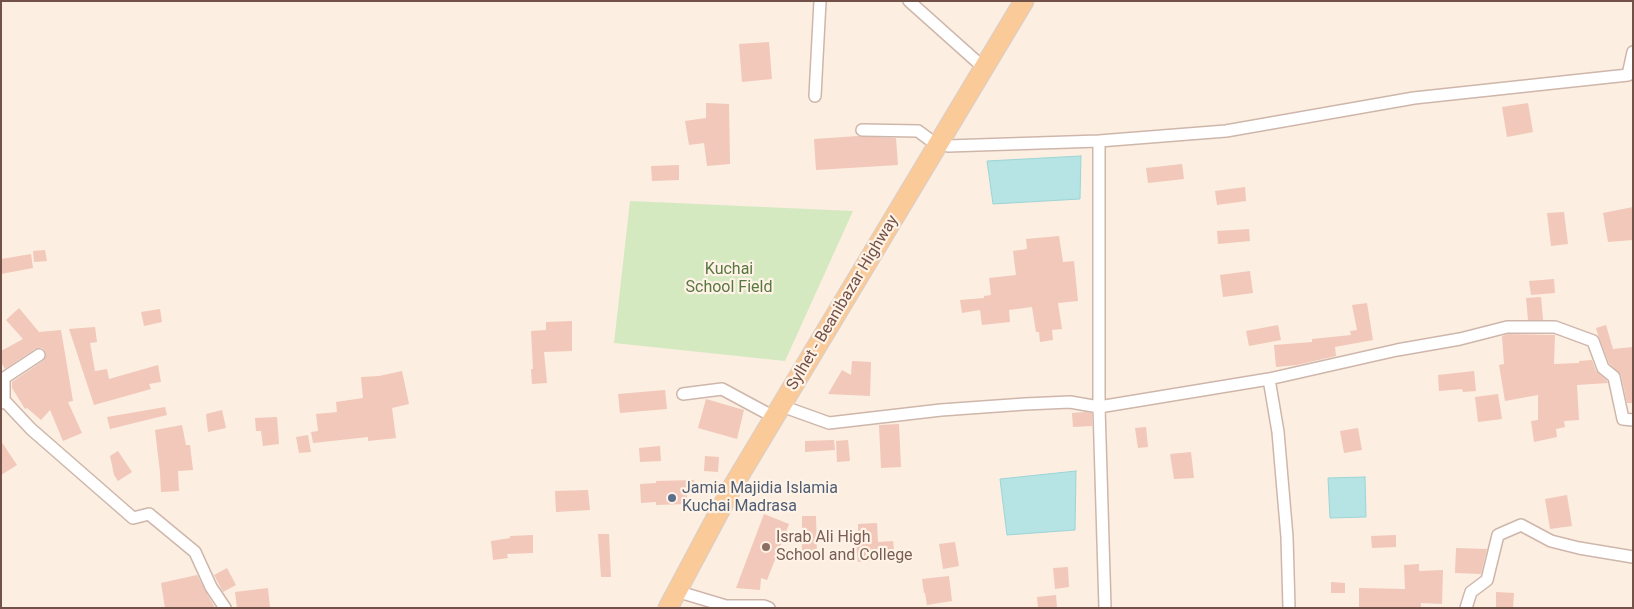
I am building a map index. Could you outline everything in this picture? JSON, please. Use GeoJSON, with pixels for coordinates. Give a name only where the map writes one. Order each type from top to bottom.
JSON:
{"type":"FeatureCollection","features":[{"type":"Feature","properties":{"kind":"main road","name":"Sylhet - Beanibazar Highway"},"geometry":{"type":"LineString","coordinates":[[943,145],[984,68],[1024,1]]}},
{"type":"Feature","properties":{"kind":"main road","name":"Sylhet - Beanibazar Highway"},"geometry":{"type":"LineString","coordinates":[[668,608],[733,486],[782,413],[943,145],[1036,1]]}},
{"type":"Feature","properties":{"kind":"main road","name":"Sylhet - Beanibazar Highway"},"geometry":{"type":"LineString","coordinates":[[683,601],[782,413]]}},
{"type":"Feature","properties":{"kind":"street"},"geometry":{"type":"LineString","coordinates":[[814,96],[820,1]]}},
{"type":"Feature","properties":{"kind":"street"},"geometry":{"type":"LineString","coordinates":[[909,1],[984,68]]}},
{"type":"Feature","properties":{"kind":"street"},"geometry":{"type":"LineString","coordinates":[[862,130],[918,131],[943,145],[1099,141],[1226,131],[1414,98],[1630,76],[1633,52]]}},
{"type":"Feature","properties":{"kind":"street"},"geometry":{"type":"LineString","coordinates":[[1099,141],[1100,406],[1105,608]]}},
{"type":"Feature","properties":{"kind":"street"},"geometry":{"type":"LineString","coordinates":[[683,394],[722,389],[782,413],[829,423],[941,410],[1025,404],[1070,402],[1100,406],[1269,379],[1397,350],[1460,339],[1507,327],[1556,327],[1593,341],[1603,368],[1614,377],[1623,419],[1633,420]]}},
{"type":"Feature","properties":{"kind":"street"},"geometry":{"type":"LineString","coordinates":[[39,355],[4,378],[2,400],[31,429],[133,518],[149,514],[195,552],[211,587],[225,608]]}},
{"type":"Feature","properties":{"kind":"street"},"geometry":{"type":"LineString","coordinates":[[1269,379],[1278,432],[1286,518],[1289,608]]}},
{"type":"Feature","properties":{"kind":"street"},"geometry":{"type":"LineString","coordinates":[[1466,608],[1471,592],[1487,580],[1498,535],[1521,525],[1552,541],[1579,548],[1633,557]]}},
{"type":"Feature","properties":{"kind":"street"},"geometry":{"type":"LineString","coordinates":[[683,601],[726,606],[764,606],[770,608]]}},
{"type":"Feature","properties":{"kind":"green space","name":"Kuchai School Field"},"geometry":{"type":"Polygon","coordinates":[[[630,201],[853,211],[785,361],[614,343],[630,201]]]}},
{"type":"Feature","properties":{"kind":"water"},"geometry":{"type":"Polygon","coordinates":[[[1081,156],[1080,199],[993,204],[987,161],[1081,156]]]}},
{"type":"Feature","properties":{"kind":"water"},"geometry":{"type":"Polygon","coordinates":[[[1076,471],[1075,530],[1007,535],[1000,479],[1076,471]]]}},
{"type":"Feature","properties":{"kind":"water"},"geometry":{"type":"Polygon","coordinates":[[[1365,477],[1366,517],[1330,518],[1328,478],[1365,477]]]}},
{"type":"Feature","properties":{"kind":"building"},"geometry":{"type":"Polygon","coordinates":[[[769,42],[772,79],[742,82],[739,44],[769,42]]]}},
{"type":"Feature","properties":{"kind":"building"},"geometry":{"type":"Polygon","coordinates":[[[706,103],[729,104],[730,164],[707,166],[704,143],[689,145],[685,121],[706,118],[706,103]]]}},
{"type":"Feature","properties":{"kind":"building"},"geometry":{"type":"Polygon","coordinates":[[[1528,103],[1533,132],[1507,137],[1502,107],[1528,103]]]}},
{"type":"Feature","properties":{"kind":"building"},"geometry":{"type":"Polygon","coordinates":[[[858,136],[896,138],[898,165],[816,170],[814,139],[858,136]]]}},
{"type":"Feature","properties":{"kind":"building"},"geometry":{"type":"Polygon","coordinates":[[[1182,164],[1184,179],[1148,183],[1146,168],[1182,164]]]}},
{"type":"Feature","properties":{"kind":"building"},"geometry":{"type":"Polygon","coordinates":[[[679,165],[679,180],[652,181],[651,166],[679,165]]]}},
{"type":"Feature","properties":{"kind":"building"},"geometry":{"type":"Polygon","coordinates":[[[1245,187],[1246,201],[1217,205],[1215,191],[1245,187]]]}},
{"type":"Feature","properties":{"kind":"building"},"geometry":{"type":"Polygon","coordinates":[[[1633,207],[1633,240],[1608,242],[1603,213],[1633,207]]]}},
{"type":"Feature","properties":{"kind":"building"},"geometry":{"type":"Polygon","coordinates":[[[1564,212],[1568,244],[1551,246],[1547,213],[1564,212]]]}},
{"type":"Feature","properties":{"kind":"building"},"geometry":{"type":"Polygon","coordinates":[[[1249,229],[1250,241],[1218,244],[1217,231],[1249,229]]]}},
{"type":"Feature","properties":{"kind":"building"},"geometry":{"type":"Polygon","coordinates":[[[1059,236],[1063,262],[1074,261],[1078,301],[1058,303],[1062,329],[1052,330],[1053,340],[1040,342],[1039,332],[1036,332],[1032,307],[1009,310],[1010,322],[982,325],[980,310],[962,313],[960,300],[984,298],[984,296],[991,295],[989,278],[1016,275],[1013,251],[1027,249],[1026,239],[1059,236]]]}},
{"type":"Feature","properties":{"kind":"building"},"geometry":{"type":"Polygon","coordinates":[[[45,250],[47,261],[34,262],[33,251],[45,250]]]}},
{"type":"Feature","properties":{"kind":"building"},"geometry":{"type":"Polygon","coordinates":[[[31,254],[33,268],[1,274],[1,259],[31,254]]]}},
{"type":"Feature","properties":{"kind":"building"},"geometry":{"type":"Polygon","coordinates":[[[1250,271],[1253,293],[1223,297],[1220,275],[1250,271]]]}},
{"type":"Feature","properties":{"kind":"building"},"geometry":{"type":"Polygon","coordinates":[[[1554,279],[1555,293],[1531,295],[1529,281],[1554,279]]]}},
{"type":"Feature","properties":{"kind":"building"},"geometry":{"type":"Polygon","coordinates":[[[1541,297],[1543,320],[1528,320],[1526,298],[1541,297]]]}},
{"type":"Feature","properties":{"kind":"building"},"geometry":{"type":"Polygon","coordinates":[[[1367,303],[1373,340],[1335,347],[1336,356],[1297,365],[1276,367],[1274,345],[1312,342],[1312,339],[1351,335],[1350,331],[1357,330],[1352,305],[1367,303]]]}},
{"type":"Feature","properties":{"kind":"building"},"geometry":{"type":"Polygon","coordinates":[[[19,308],[39,332],[61,330],[73,401],[68,402],[82,433],[63,441],[50,410],[41,420],[27,408],[25,409],[12,388],[12,382],[43,361],[46,355],[45,351],[42,348],[35,349],[5,369],[1,362],[1,351],[23,339],[6,320],[19,308]]]}},
{"type":"Feature","properties":{"kind":"building"},"geometry":{"type":"Polygon","coordinates":[[[160,309],[162,322],[144,326],[141,312],[160,309]]]}},
{"type":"Feature","properties":{"kind":"building"},"geometry":{"type":"Polygon","coordinates":[[[572,321],[572,351],[544,352],[547,383],[532,384],[531,331],[546,330],[546,322],[572,321]]]}},
{"type":"Feature","properties":{"kind":"building"},"geometry":{"type":"Polygon","coordinates":[[[1278,325],[1281,340],[1249,346],[1246,331],[1278,325]]]}},
{"type":"Feature","properties":{"kind":"building"},"geometry":{"type":"Polygon","coordinates":[[[1606,325],[1613,349],[1633,347],[1633,403],[1627,403],[1621,375],[1609,363],[1598,335],[1596,328],[1606,325]]]}},
{"type":"Feature","properties":{"kind":"building"},"geometry":{"type":"Polygon","coordinates":[[[95,327],[97,342],[90,343],[95,371],[107,369],[109,379],[158,365],[161,382],[149,384],[151,389],[94,405],[69,329],[95,327]]]}},
{"type":"Feature","properties":{"kind":"building"},"geometry":{"type":"Polygon","coordinates":[[[1508,334],[1555,335],[1554,364],[1579,363],[1579,361],[1592,360],[1596,371],[1608,383],[1577,385],[1579,420],[1564,421],[1565,427],[1556,429],[1557,437],[1534,442],[1531,421],[1538,420],[1538,395],[1505,401],[1499,365],[1504,364],[1502,336],[1508,334]]]}},
{"type":"Feature","properties":{"kind":"building"},"geometry":{"type":"Polygon","coordinates":[[[852,361],[871,362],[870,396],[828,394],[842,370],[851,375],[852,361]]]}},
{"type":"Feature","properties":{"kind":"building"},"geometry":{"type":"Polygon","coordinates":[[[402,371],[409,404],[392,408],[396,438],[368,441],[368,437],[313,443],[311,432],[318,431],[316,414],[337,412],[336,402],[363,398],[361,377],[379,376],[402,371]]]}},
{"type":"Feature","properties":{"kind":"building"},"geometry":{"type":"Polygon","coordinates":[[[1474,371],[1476,391],[1463,392],[1462,389],[1439,391],[1438,375],[1474,371]]]}},
{"type":"Feature","properties":{"kind":"building"},"geometry":{"type":"Polygon","coordinates":[[[665,390],[667,409],[620,413],[618,394],[665,390]]]}},
{"type":"Feature","properties":{"kind":"building"},"geometry":{"type":"Polygon","coordinates":[[[1498,394],[1502,419],[1478,422],[1475,397],[1498,394]]]}},
{"type":"Feature","properties":{"kind":"building"},"geometry":{"type":"Polygon","coordinates":[[[706,399],[744,410],[737,439],[698,428],[706,399]]]}},
{"type":"Feature","properties":{"kind":"building"},"geometry":{"type":"Polygon","coordinates":[[[165,407],[167,415],[110,429],[107,417],[165,407]]]}},
{"type":"Feature","properties":{"kind":"building"},"geometry":{"type":"Polygon","coordinates":[[[222,410],[226,428],[208,432],[206,414],[222,410]]]}},
{"type":"Feature","properties":{"kind":"building"},"geometry":{"type":"Polygon","coordinates":[[[1072,413],[1092,413],[1092,426],[1073,427],[1072,413]]]}},
{"type":"Feature","properties":{"kind":"building"},"geometry":{"type":"Polygon","coordinates":[[[277,417],[279,444],[263,446],[261,431],[256,431],[255,418],[277,417]]]}},
{"type":"Feature","properties":{"kind":"building"},"geometry":{"type":"Polygon","coordinates":[[[899,424],[901,467],[881,468],[879,425],[899,424]]]}},
{"type":"Feature","properties":{"kind":"building"},"geometry":{"type":"Polygon","coordinates":[[[182,425],[186,445],[190,445],[193,470],[178,471],[179,491],[161,492],[155,430],[182,425]]]}},
{"type":"Feature","properties":{"kind":"building"},"geometry":{"type":"Polygon","coordinates":[[[1146,427],[1148,447],[1138,448],[1135,428],[1146,427]]]}},
{"type":"Feature","properties":{"kind":"building"},"geometry":{"type":"Polygon","coordinates":[[[1358,428],[1362,450],[1344,453],[1340,431],[1358,428]]]}},
{"type":"Feature","properties":{"kind":"building"},"geometry":{"type":"Polygon","coordinates":[[[308,435],[311,452],[299,453],[296,437],[308,435]]]}},
{"type":"Feature","properties":{"kind":"building"},"geometry":{"type":"Polygon","coordinates":[[[834,440],[835,450],[805,452],[805,441],[834,440]]]}},
{"type":"Feature","properties":{"kind":"building"},"geometry":{"type":"Polygon","coordinates":[[[848,440],[850,461],[837,462],[836,441],[848,440]]]}},
{"type":"Feature","properties":{"kind":"building"},"geometry":{"type":"Polygon","coordinates":[[[1,441],[17,465],[1,475],[1,441]]]}},
{"type":"Feature","properties":{"kind":"building"},"geometry":{"type":"Polygon","coordinates":[[[660,446],[661,461],[640,462],[639,448],[660,446]]]}},
{"type":"Feature","properties":{"kind":"building"},"geometry":{"type":"Polygon","coordinates":[[[118,451],[132,472],[118,481],[114,475],[110,456],[118,451]]]}},
{"type":"Feature","properties":{"kind":"building"},"geometry":{"type":"Polygon","coordinates":[[[1191,452],[1194,478],[1174,479],[1170,454],[1191,452]]]}},
{"type":"Feature","properties":{"kind":"building"},"geometry":{"type":"Polygon","coordinates":[[[705,456],[719,457],[718,472],[704,471],[705,456]]]}},
{"type":"Feature","properties":{"kind":"building","name":"Jamia Majidia Islamia Kuchai Madrasa"},"geometry":{"type":"Polygon","coordinates":[[[694,480],[695,492],[687,492],[687,504],[656,505],[656,502],[641,503],[640,484],[656,483],[656,481],[694,480]]]}},
{"type":"Feature","properties":{"kind":"building"},"geometry":{"type":"Polygon","coordinates":[[[819,483],[819,494],[803,494],[803,484],[819,483]]]}},
{"type":"Feature","properties":{"kind":"building"},"geometry":{"type":"Polygon","coordinates":[[[588,490],[590,510],[556,512],[555,491],[588,490]]]}},
{"type":"Feature","properties":{"kind":"building"},"geometry":{"type":"Polygon","coordinates":[[[1567,495],[1572,526],[1550,529],[1545,499],[1567,495]]]}},
{"type":"Feature","properties":{"kind":"building","name":"Israb Ali High School and College"},"geometry":{"type":"Polygon","coordinates":[[[764,514],[789,524],[767,580],[761,578],[760,590],[736,588],[764,514]]]}},
{"type":"Feature","properties":{"kind":"building"},"geometry":{"type":"Polygon","coordinates":[[[802,516],[816,516],[817,556],[802,557],[802,516]]]}},
{"type":"Feature","properties":{"kind":"building"},"geometry":{"type":"Polygon","coordinates":[[[877,523],[878,542],[893,541],[895,558],[858,562],[856,545],[858,545],[858,524],[877,523]]]}},
{"type":"Feature","properties":{"kind":"building"},"geometry":{"type":"Polygon","coordinates":[[[598,534],[609,534],[611,577],[601,577],[598,534]]]}},
{"type":"Feature","properties":{"kind":"building"},"geometry":{"type":"Polygon","coordinates":[[[533,535],[533,553],[507,554],[508,558],[493,560],[491,541],[510,538],[510,536],[533,535]]]}},
{"type":"Feature","properties":{"kind":"building"},"geometry":{"type":"Polygon","coordinates":[[[1396,535],[1396,547],[1372,548],[1371,536],[1396,535]]]}},
{"type":"Feature","properties":{"kind":"building"},"geometry":{"type":"Polygon","coordinates":[[[955,542],[959,566],[943,569],[939,544],[955,542]]]}},
{"type":"Feature","properties":{"kind":"building"},"geometry":{"type":"Polygon","coordinates":[[[1456,548],[1487,549],[1481,574],[1455,573],[1456,548]]]}},
{"type":"Feature","properties":{"kind":"building"},"geometry":{"type":"Polygon","coordinates":[[[1419,564],[1419,571],[1443,570],[1442,604],[1421,603],[1421,608],[1359,608],[1359,588],[1405,589],[1404,565],[1419,564]]]}},
{"type":"Feature","properties":{"kind":"building"},"geometry":{"type":"Polygon","coordinates":[[[1068,567],[1069,587],[1055,589],[1053,568],[1068,567]]]}},
{"type":"Feature","properties":{"kind":"building"},"geometry":{"type":"Polygon","coordinates":[[[227,568],[236,585],[223,592],[214,575],[227,568]]]}},
{"type":"Feature","properties":{"kind":"building"},"geometry":{"type":"Polygon","coordinates":[[[197,575],[215,608],[165,608],[161,583],[197,575]]]}},
{"type":"Feature","properties":{"kind":"building"},"geometry":{"type":"Polygon","coordinates":[[[949,576],[952,601],[927,605],[922,579],[949,576]]]}},
{"type":"Feature","properties":{"kind":"building"},"geometry":{"type":"Polygon","coordinates":[[[1331,582],[1345,583],[1345,593],[1331,593],[1331,582]]]}},
{"type":"Feature","properties":{"kind":"building"},"geometry":{"type":"Polygon","coordinates":[[[268,588],[270,608],[237,608],[235,592],[268,588]]]}},
{"type":"Feature","properties":{"kind":"building"},"geometry":{"type":"Polygon","coordinates":[[[1496,592],[1514,593],[1513,608],[1496,608],[1496,592]]]}},
{"type":"Feature","properties":{"kind":"building"},"geometry":{"type":"Polygon","coordinates":[[[1056,595],[1057,608],[1038,608],[1037,597],[1056,595]]]}},
{"type":"Feature","properties":{"kind":"place","name":"Jamia Majidia Islamia Kuchai Madrasa"},"geometry":{"type":"Point","coordinates":[672,498]}},
{"type":"Feature","properties":{"kind":"place","name":"Israb Ali High School and College"},"geometry":{"type":"Point","coordinates":[766,547]}}]}
